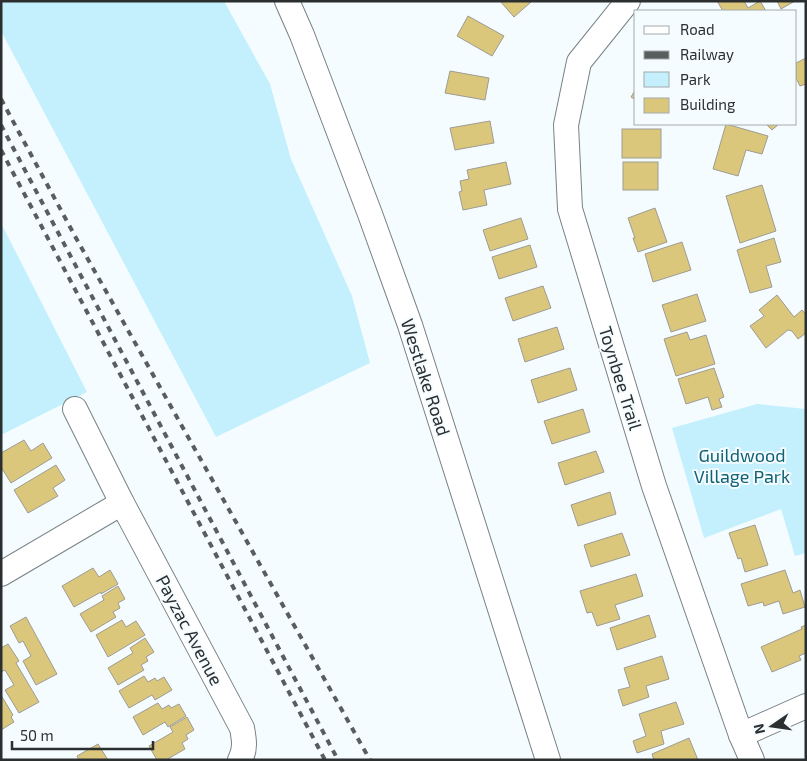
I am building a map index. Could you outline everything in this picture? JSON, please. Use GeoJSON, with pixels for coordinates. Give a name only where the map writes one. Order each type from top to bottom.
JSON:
{"type":"FeatureCollection","features":[{"type":"Feature","properties":{"kind":"street","name":"Westlake Road"},"geometry":{"type":"LineString","coordinates":[[287,1],[302,35],[370,214],[410,325],[548,760]]}},
{"type":"Feature","properties":{"kind":"street","name":"Toynbee Trail"},"geometry":{"type":"LineString","coordinates":[[628,1],[579,62],[566,126],[570,209],[654,486],[741,735],[752,760]]}},
{"type":"Feature","properties":{"kind":"street","name":"Payzac Avenue"},"geometry":{"type":"LineString","coordinates":[[75,409],[122,503],[242,728],[245,746],[240,760]]}},
{"type":"Feature","properties":{"kind":"street"},"geometry":{"type":"LineString","coordinates":[[1,574],[122,503]]}},
{"type":"Feature","properties":{"kind":"street"},"geometry":{"type":"LineString","coordinates":[[741,735],[806,706]]}},
{"type":"Feature","properties":{"kind":"green space"},"geometry":{"type":"Polygon","coordinates":[[[1,1],[224,1],[270,84],[291,159],[352,296],[370,363],[216,437],[1,31],[1,1]]]}},
{"type":"Feature","properties":{"kind":"green space"},"geometry":{"type":"Polygon","coordinates":[[[1,223],[87,392],[1,435],[1,223]]]}},
{"type":"Feature","properties":{"kind":"green space","name":"Guildwood Village Park"},"geometry":{"type":"Polygon","coordinates":[[[757,404],[806,409],[806,553],[795,556],[781,509],[704,538],[672,428],[757,404]]]}},
{"type":"Feature","properties":{"kind":"building"},"geometry":{"type":"Polygon","coordinates":[[[500,1],[530,1],[531,2],[514,17],[500,1]]]}},
{"type":"Feature","properties":{"kind":"building"},"geometry":{"type":"Polygon","coordinates":[[[717,1],[744,1],[748,8],[760,1],[765,10],[722,10],[717,1]]]}},
{"type":"Feature","properties":{"kind":"building"},"geometry":{"type":"Polygon","coordinates":[[[777,1],[795,1],[781,9],[777,1]]]}},
{"type":"Feature","properties":{"kind":"building"},"geometry":{"type":"Polygon","coordinates":[[[468,16],[504,36],[492,56],[457,36],[468,16]]]}},
{"type":"Feature","properties":{"kind":"building"},"geometry":{"type":"Polygon","coordinates":[[[806,58],[806,84],[800,86],[797,80],[797,62],[806,58]]]}},
{"type":"Feature","properties":{"kind":"building"},"geometry":{"type":"Polygon","coordinates":[[[450,71],[489,78],[485,100],[445,93],[450,71]]]}},
{"type":"Feature","properties":{"kind":"building"},"geometry":{"type":"Polygon","coordinates":[[[490,121],[494,143],[455,150],[450,128],[490,121]]]}},
{"type":"Feature","properties":{"kind":"building"},"geometry":{"type":"Polygon","coordinates":[[[726,125],[768,136],[762,154],[746,150],[738,176],[713,169],[726,125]]]}},
{"type":"Feature","properties":{"kind":"building"},"geometry":{"type":"Polygon","coordinates":[[[767,125],[778,125],[772,130],[767,125]]]}},
{"type":"Feature","properties":{"kind":"building"},"geometry":{"type":"Polygon","coordinates":[[[622,129],[661,129],[661,158],[622,158],[622,129]]]}},
{"type":"Feature","properties":{"kind":"building"},"geometry":{"type":"Polygon","coordinates":[[[506,162],[511,184],[484,190],[487,205],[463,210],[459,192],[462,191],[460,181],[469,179],[467,170],[506,162]]]}},
{"type":"Feature","properties":{"kind":"building"},"geometry":{"type":"Polygon","coordinates":[[[623,162],[658,162],[658,190],[623,190],[623,162]]]}},
{"type":"Feature","properties":{"kind":"building"},"geometry":{"type":"Polygon","coordinates":[[[762,185],[776,231],[740,243],[726,196],[762,185]]]}},
{"type":"Feature","properties":{"kind":"building"},"geometry":{"type":"Polygon","coordinates":[[[655,208],[667,242],[638,252],[628,218],[655,208]]]}},
{"type":"Feature","properties":{"kind":"building"},"geometry":{"type":"Polygon","coordinates":[[[521,218],[528,239],[490,251],[483,230],[521,218]]]}},
{"type":"Feature","properties":{"kind":"building"},"geometry":{"type":"Polygon","coordinates":[[[774,238],[781,262],[766,266],[772,287],[750,293],[737,250],[774,238]]]}},
{"type":"Feature","properties":{"kind":"building"},"geometry":{"type":"Polygon","coordinates":[[[682,242],[691,270],[653,282],[645,254],[682,242]]]}},
{"type":"Feature","properties":{"kind":"building"},"geometry":{"type":"Polygon","coordinates":[[[530,245],[537,267],[499,279],[492,257],[530,245]]]}},
{"type":"Feature","properties":{"kind":"building"},"geometry":{"type":"Polygon","coordinates":[[[543,286],[551,308],[513,321],[505,298],[543,286]]]}},
{"type":"Feature","properties":{"kind":"building"},"geometry":{"type":"Polygon","coordinates":[[[697,294],[706,321],[671,332],[662,305],[697,294]]]}},
{"type":"Feature","properties":{"kind":"building"},"geometry":{"type":"Polygon","coordinates":[[[777,295],[794,317],[802,310],[806,314],[806,333],[798,339],[792,331],[788,330],[766,348],[750,326],[764,316],[759,310],[777,295]]]}},
{"type":"Feature","properties":{"kind":"building"},"geometry":{"type":"Polygon","coordinates":[[[557,327],[564,349],[525,362],[518,339],[557,327]]]}},
{"type":"Feature","properties":{"kind":"building"},"geometry":{"type":"Polygon","coordinates":[[[687,332],[690,340],[706,335],[715,364],[676,376],[664,339],[687,332]]]}},
{"type":"Feature","properties":{"kind":"building"},"geometry":{"type":"Polygon","coordinates":[[[570,368],[577,390],[538,403],[531,380],[570,368]]]}},
{"type":"Feature","properties":{"kind":"building"},"geometry":{"type":"Polygon","coordinates":[[[714,368],[724,397],[719,399],[722,407],[712,410],[708,397],[686,404],[678,379],[714,368]]]}},
{"type":"Feature","properties":{"kind":"building"},"geometry":{"type":"Polygon","coordinates":[[[583,409],[590,432],[552,444],[544,421],[583,409]]]}},
{"type":"Feature","properties":{"kind":"building"},"geometry":{"type":"Polygon","coordinates":[[[24,440],[31,451],[43,443],[52,458],[11,483],[1,467],[1,453],[24,440]]]}},
{"type":"Feature","properties":{"kind":"building"},"geometry":{"type":"Polygon","coordinates":[[[596,451],[604,472],[565,485],[558,463],[596,451]]]}},
{"type":"Feature","properties":{"kind":"building"},"geometry":{"type":"Polygon","coordinates":[[[56,465],[65,480],[53,488],[58,496],[28,513],[14,490],[56,465]]]}},
{"type":"Feature","properties":{"kind":"building"},"geometry":{"type":"Polygon","coordinates":[[[610,492],[616,514],[578,526],[571,505],[610,492]]]}},
{"type":"Feature","properties":{"kind":"building"},"geometry":{"type":"Polygon","coordinates":[[[755,525],[768,565],[745,572],[741,558],[738,559],[729,533],[755,525]]]}},
{"type":"Feature","properties":{"kind":"building"},"geometry":{"type":"Polygon","coordinates":[[[622,533],[630,555],[591,567],[584,545],[622,533]]]}},
{"type":"Feature","properties":{"kind":"building"},"geometry":{"type":"Polygon","coordinates":[[[93,568],[99,577],[110,570],[118,584],[74,607],[62,586],[93,568]]]}},
{"type":"Feature","properties":{"kind":"building"},"geometry":{"type":"Polygon","coordinates":[[[785,570],[793,593],[800,590],[805,607],[783,614],[779,601],[764,606],[763,602],[748,606],[741,584],[785,570]]]}},
{"type":"Feature","properties":{"kind":"building"},"geometry":{"type":"Polygon","coordinates":[[[636,574],[643,596],[615,605],[620,619],[597,626],[592,612],[587,613],[580,591],[636,574]]]}},
{"type":"Feature","properties":{"kind":"building"},"geometry":{"type":"Polygon","coordinates":[[[118,586],[125,599],[118,603],[120,608],[113,612],[116,617],[91,632],[80,614],[104,600],[102,596],[118,586]]]}},
{"type":"Feature","properties":{"kind":"building"},"geometry":{"type":"Polygon","coordinates":[[[649,615],[656,637],[617,650],[610,628],[649,615]]]}},
{"type":"Feature","properties":{"kind":"building"},"geometry":{"type":"Polygon","coordinates":[[[26,617],[57,674],[36,685],[23,661],[31,656],[23,641],[19,643],[10,626],[26,617]]]}},
{"type":"Feature","properties":{"kind":"building"},"geometry":{"type":"Polygon","coordinates":[[[122,620],[126,627],[136,621],[145,635],[108,657],[96,635],[122,620]]]}},
{"type":"Feature","properties":{"kind":"building"},"geometry":{"type":"Polygon","coordinates":[[[806,625],[806,653],[799,656],[801,660],[772,672],[761,647],[802,629],[801,627],[806,625]]]}},
{"type":"Feature","properties":{"kind":"building"},"geometry":{"type":"Polygon","coordinates":[[[145,638],[154,652],[146,657],[148,661],[141,665],[144,670],[118,685],[108,668],[133,653],[130,648],[145,638]]]}},
{"type":"Feature","properties":{"kind":"building"},"geometry":{"type":"Polygon","coordinates":[[[8,644],[19,661],[16,663],[39,702],[19,713],[5,690],[14,685],[5,670],[1,672],[1,648],[8,644]]]}},
{"type":"Feature","properties":{"kind":"building"},"geometry":{"type":"Polygon","coordinates":[[[662,656],[669,679],[646,686],[649,697],[623,706],[618,690],[630,687],[624,668],[662,656]]]}},
{"type":"Feature","properties":{"kind":"building"},"geometry":{"type":"Polygon","coordinates":[[[144,676],[148,682],[155,678],[157,681],[164,677],[172,690],[155,700],[152,695],[129,708],[119,691],[144,676]]]}},
{"type":"Feature","properties":{"kind":"building"},"geometry":{"type":"Polygon","coordinates":[[[1,695],[13,715],[11,717],[14,722],[1,730],[1,695]]]}},
{"type":"Feature","properties":{"kind":"building"},"geometry":{"type":"Polygon","coordinates":[[[676,702],[684,724],[661,731],[664,744],[637,753],[633,741],[646,736],[639,714],[676,702]]]}},
{"type":"Feature","properties":{"kind":"building"},"geometry":{"type":"Polygon","coordinates":[[[158,703],[162,709],[169,705],[171,708],[179,704],[186,716],[168,727],[165,722],[143,735],[133,717],[158,703]]]}},
{"type":"Feature","properties":{"kind":"building"},"geometry":{"type":"Polygon","coordinates":[[[187,717],[194,730],[186,735],[188,739],[182,743],[185,749],[166,760],[157,760],[149,746],[173,732],[170,727],[187,717]]]}},
{"type":"Feature","properties":{"kind":"building"},"geometry":{"type":"Polygon","coordinates":[[[689,738],[698,760],[654,760],[652,754],[689,738]]]}},
{"type":"Feature","properties":{"kind":"building"},"geometry":{"type":"Polygon","coordinates":[[[98,744],[108,760],[79,760],[77,756],[98,744]]]}},
{"type":"Feature","properties":{"kind":"railway"},"geometry":{"type":"LineString","coordinates":[[1,99],[76,238],[370,760]]}},
{"type":"Feature","properties":{"kind":"railway"},"geometry":{"type":"LineString","coordinates":[[1,125],[338,760]]}},
{"type":"Feature","properties":{"kind":"railway"},"geometry":{"type":"LineString","coordinates":[[1,150],[325,760]]}}]}
